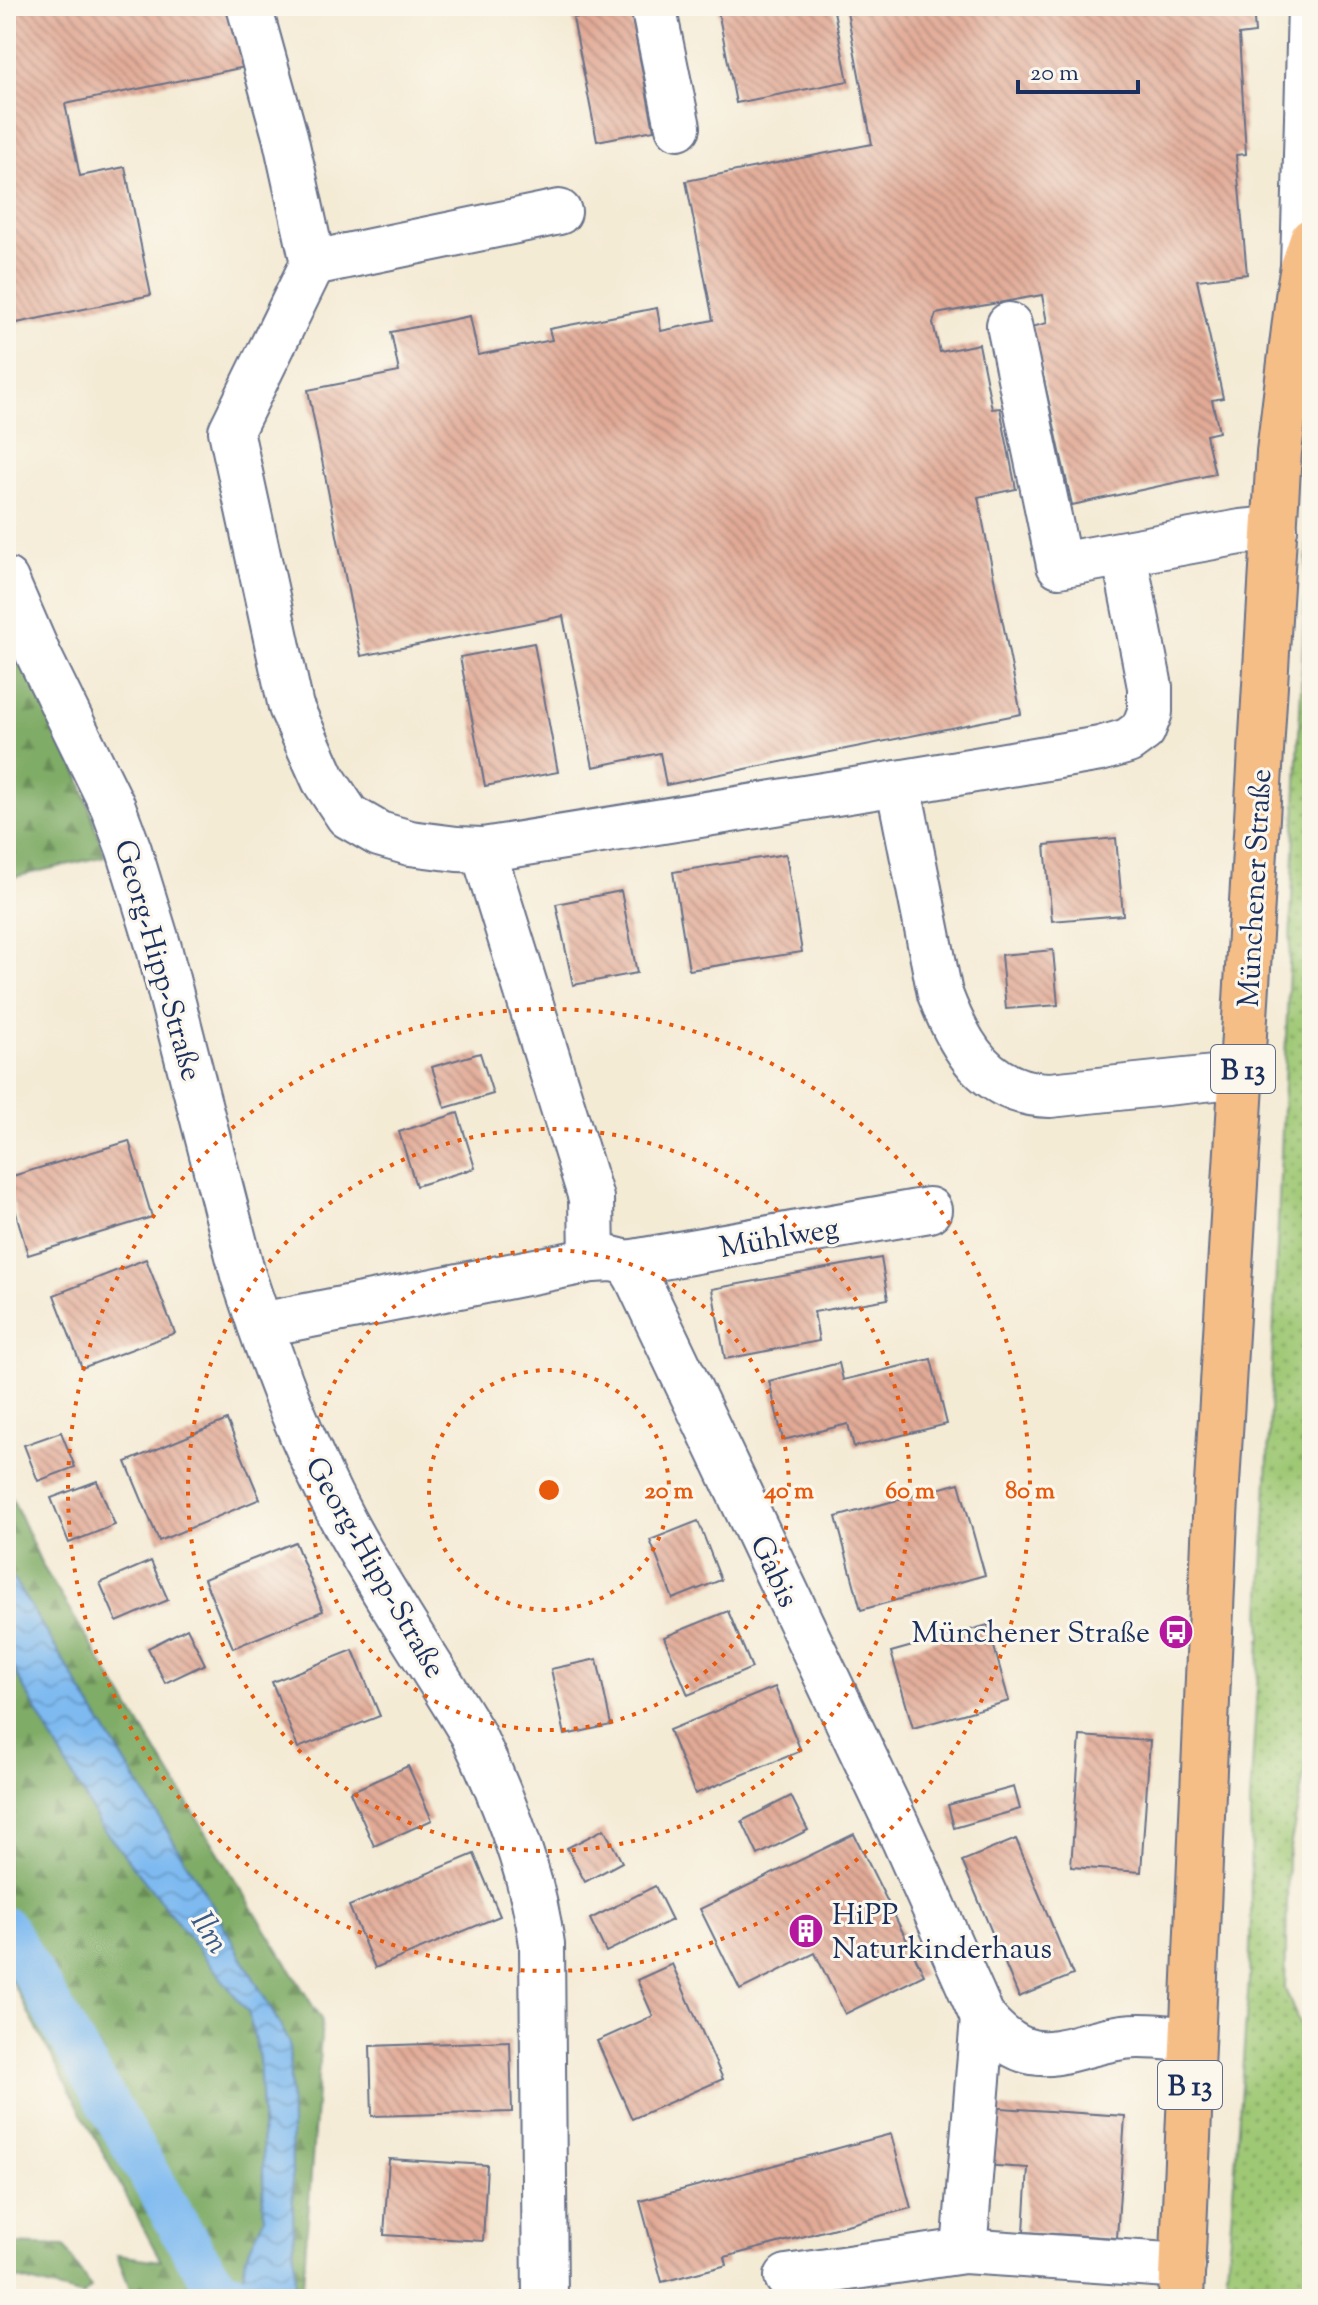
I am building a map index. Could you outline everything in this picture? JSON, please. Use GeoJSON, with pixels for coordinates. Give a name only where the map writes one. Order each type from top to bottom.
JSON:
{"type":"FeatureCollection","features":[{"type":"Feature","properties":{"kind":"main road","name":"Münchener Straße"},"geometry":{"type":"LineString","coordinates":[[1182,2283],[1216,1502],[1279,452],[1301,371],[1307,254]]}},
{"type":"Feature","properties":{"kind":"street"},"geometry":{"type":"LineString","coordinates":[[249,6],[285,136],[313,263],[231,431],[291,707],[324,780],[348,816],[379,834],[410,843],[483,850],[1100,749],[1128,741],[1143,730],[1150,712],[1150,687],[1124,554]]}},
{"type":"Feature","properties":{"kind":"street"},"geometry":{"type":"LineString","coordinates":[[653,6],[678,127]]}},
{"type":"Feature","properties":{"kind":"street","name":"Münchener Straße"},"geometry":{"type":"LineString","coordinates":[[1307,254],[1310,6]]}},
{"type":"Feature","properties":{"kind":"street"},"geometry":{"type":"LineString","coordinates":[[313,263],[559,212]]}},
{"type":"Feature","properties":{"kind":"street"},"geometry":{"type":"LineString","coordinates":[[1009,325],[1059,565],[1241,532],[1275,529]]}},
{"type":"Feature","properties":{"kind":"street","name":"Georg-Hipp-Straße"},"geometry":{"type":"LineString","coordinates":[[6,580],[39,656],[113,807],[129,850],[159,948],[243,1275],[299,1429],[345,1525],[484,1757],[530,1882],[542,1944],[545,2299]]}},
{"type":"Feature","properties":{"kind":"street"},"geometry":{"type":"LineString","coordinates":[[898,783],[940,994],[951,1024],[969,1053],[992,1077],[1016,1091],[1050,1095],[1243,1075]]}},
{"type":"Feature","properties":{"kind":"street"},"geometry":{"type":"LineString","coordinates":[[260,1325],[610,1261],[483,850]]}},
{"type":"Feature","properties":{"kind":"street","name":"Mühlweg"},"geometry":{"type":"LineString","coordinates":[[610,1261],[929,1210]]}},
{"type":"Feature","properties":{"kind":"street","name":"Gabis"},"geometry":{"type":"LineString","coordinates":[[610,1261],[637,1278],[904,1840],[983,2018],[995,2033],[1012,2045],[1040,2054],[1070,2051],[1126,2037],[1191,2040]]}},
{"type":"Feature","properties":{"kind":"street"},"geometry":{"type":"LineString","coordinates":[[964,2251],[983,2018]]}},
{"type":"Feature","properties":{"kind":"street"},"geometry":{"type":"LineString","coordinates":[[787,2277],[964,2251],[1182,2283]]}},
{"type":"Feature","properties":{"kind":"green space"},"geometry":{"type":"Polygon","coordinates":[[[1312,495],[1312,1734],[1288,1858],[1285,1989],[1312,2055],[1312,2299],[1225,2299],[1249,1980],[1250,1801],[1262,1640],[1309,503],[1312,495]]]}},
{"type":"Feature","properties":{"kind":"green space"},"geometry":{"type":"Polygon","coordinates":[[[6,622],[79,776],[105,856],[6,879],[6,622]]]}},
{"type":"Feature","properties":{"kind":"green space"},"geometry":{"type":"Polygon","coordinates":[[[6,1485],[42,1565],[322,2021],[302,2299],[295,2299],[294,2284],[289,2041],[208,1898],[6,1567],[6,1485]]]}},
{"type":"Feature","properties":{"kind":"green space"},"geometry":{"type":"Polygon","coordinates":[[[6,1654],[99,1823],[248,2011],[259,2058],[264,2218],[246,2256],[243,2277],[225,2276],[208,2255],[194,2264],[215,2299],[134,2299],[117,2255],[161,2261],[6,1971],[6,1654]]]}},
{"type":"Feature","properties":{"kind":"green space"},"geometry":{"type":"Polygon","coordinates":[[[6,2244],[64,2246],[91,2288],[83,2296],[6,2276],[6,2244]]]}},
{"type":"Feature","properties":{"kind":"water","name":"Ilm"},"geometry":{"type":"Polygon","coordinates":[[[6,1567],[208,1898],[289,2041],[295,2299],[215,2299],[194,2264],[195,2254],[206,2256],[217,2263],[226,2276],[243,2277],[246,2256],[264,2218],[259,2058],[248,2012],[99,1823],[18,1677],[6,1654],[6,1567]]]}},
{"type":"Feature","properties":{"kind":"building"},"geometry":{"type":"Polygon","coordinates":[[[32,6],[232,6],[245,67],[65,104],[80,176],[125,167],[151,295],[7,325],[6,11],[32,6]]]}},
{"type":"Feature","properties":{"kind":"building"},"geometry":{"type":"Polygon","coordinates":[[[717,6],[833,6],[848,81],[736,103],[717,6]]]}},
{"type":"Feature","properties":{"kind":"building"},"geometry":{"type":"Polygon","coordinates":[[[846,6],[1253,6],[1255,33],[1239,35],[1246,154],[1236,155],[1247,274],[1197,280],[1223,398],[1212,400],[1219,432],[1206,435],[1215,474],[1072,505],[1032,327],[1047,323],[1042,295],[936,314],[933,323],[940,352],[979,344],[992,409],[1000,408],[1016,489],[978,497],[1021,714],[666,785],[660,753],[593,767],[563,616],[361,656],[308,390],[399,372],[391,332],[470,316],[478,355],[552,340],[549,329],[657,308],[661,331],[713,320],[686,181],[872,144],[846,6]]]}},
{"type":"Feature","properties":{"kind":"building"},"geometry":{"type":"Polygon","coordinates":[[[630,8],[654,130],[597,141],[573,18],[630,8]]]}},
{"type":"Feature","properties":{"kind":"building"},"geometry":{"type":"Polygon","coordinates":[[[534,643],[558,772],[485,786],[460,657],[534,643]]]}},
{"type":"Feature","properties":{"kind":"building"},"geometry":{"type":"Polygon","coordinates":[[[1116,838],[1123,915],[1052,921],[1045,845],[1116,838]]]}},
{"type":"Feature","properties":{"kind":"building"},"geometry":{"type":"Polygon","coordinates":[[[786,854],[802,952],[689,970],[673,872],[786,854]]]}},
{"type":"Feature","properties":{"kind":"building"},"geometry":{"type":"Polygon","coordinates":[[[621,891],[637,973],[573,985],[556,904],[621,891]]]}},
{"type":"Feature","properties":{"kind":"building"},"geometry":{"type":"Polygon","coordinates":[[[1053,950],[1058,1005],[1006,1009],[1001,955],[1053,950]]]}},
{"type":"Feature","properties":{"kind":"building"},"geometry":{"type":"Polygon","coordinates":[[[480,1053],[493,1094],[445,1108],[432,1067],[480,1053]]]}},
{"type":"Feature","properties":{"kind":"building"},"geometry":{"type":"Polygon","coordinates":[[[458,1113],[475,1168],[416,1186],[399,1132],[458,1113]]]}},
{"type":"Feature","properties":{"kind":"building"},"geometry":{"type":"Polygon","coordinates":[[[129,1141],[152,1217],[28,1255],[6,1178],[129,1141]]]}},
{"type":"Feature","properties":{"kind":"building"},"geometry":{"type":"Polygon","coordinates":[[[881,1258],[888,1299],[814,1312],[819,1341],[725,1359],[712,1289],[881,1258]]]}},
{"type":"Feature","properties":{"kind":"building"},"geometry":{"type":"Polygon","coordinates":[[[146,1259],[175,1333],[82,1368],[54,1295],[146,1259]]]}},
{"type":"Feature","properties":{"kind":"building"},"geometry":{"type":"Polygon","coordinates":[[[931,1359],[947,1424],[854,1447],[848,1424],[783,1440],[769,1381],[839,1363],[843,1380],[931,1359]]]}},
{"type":"Feature","properties":{"kind":"building"},"geometry":{"type":"Polygon","coordinates":[[[227,1420],[260,1499],[159,1541],[126,1462],[227,1420]]]}},
{"type":"Feature","properties":{"kind":"building"},"geometry":{"type":"Polygon","coordinates":[[[61,1432],[75,1467],[38,1481],[24,1445],[61,1432]]]}},
{"type":"Feature","properties":{"kind":"building"},"geometry":{"type":"Polygon","coordinates":[[[97,1481],[115,1525],[69,1543],[51,1498],[97,1481]]]}},
{"type":"Feature","properties":{"kind":"building"},"geometry":{"type":"Polygon","coordinates":[[[959,1483],[985,1575],[861,1610],[836,1517],[959,1483]]]}},
{"type":"Feature","properties":{"kind":"building"},"geometry":{"type":"Polygon","coordinates":[[[698,1521],[721,1580],[673,1599],[650,1540],[698,1521]]]}},
{"type":"Feature","properties":{"kind":"building"},"geometry":{"type":"Polygon","coordinates":[[[295,1542],[323,1611],[233,1648],[204,1579],[295,1542]]]}},
{"type":"Feature","properties":{"kind":"building"},"geometry":{"type":"Polygon","coordinates":[[[151,1561],[168,1600],[117,1622],[100,1583],[151,1561]]]}},
{"type":"Feature","properties":{"kind":"building"},"geometry":{"type":"Polygon","coordinates":[[[728,1611],[752,1668],[688,1695],[664,1637],[728,1611]]]}},
{"type":"Feature","properties":{"kind":"building"},"geometry":{"type":"Polygon","coordinates":[[[988,1625],[1009,1701],[913,1728],[891,1652],[988,1625]]]}},
{"type":"Feature","properties":{"kind":"building"},"geometry":{"type":"Polygon","coordinates":[[[187,1628],[205,1664],[165,1683],[148,1648],[187,1628]]]}},
{"type":"Feature","properties":{"kind":"building"},"geometry":{"type":"Polygon","coordinates":[[[353,1650],[380,1716],[298,1748],[272,1682],[353,1650]]]}},
{"type":"Feature","properties":{"kind":"building"},"geometry":{"type":"Polygon","coordinates":[[[597,1659],[611,1725],[565,1735],[551,1669],[597,1659]]]}},
{"type":"Feature","properties":{"kind":"building"},"geometry":{"type":"Polygon","coordinates":[[[775,1687],[801,1751],[695,1794],[669,1730],[775,1687]]]}},
{"type":"Feature","properties":{"kind":"building"},"geometry":{"type":"Polygon","coordinates":[[[1080,1736],[1150,1741],[1141,1872],[1071,1867],[1080,1736]]]}},
{"type":"Feature","properties":{"kind":"building"},"geometry":{"type":"Polygon","coordinates":[[[408,1766],[432,1820],[374,1846],[350,1792],[408,1766]]]}},
{"type":"Feature","properties":{"kind":"building"},"geometry":{"type":"Polygon","coordinates":[[[1014,1787],[1020,1809],[954,1828],[948,1805],[1014,1787]]]}},
{"type":"Feature","properties":{"kind":"building"},"geometry":{"type":"Polygon","coordinates":[[[791,1796],[808,1830],[758,1855],[742,1821],[791,1796]]]}},
{"type":"Feature","properties":{"kind":"building"},"geometry":{"type":"Polygon","coordinates":[[[604,1829],[622,1862],[585,1882],[567,1848],[604,1829]]]}},
{"type":"Feature","properties":{"kind":"building","name":"HiPP Naturkinderhaus"},"geometry":{"type":"Polygon","coordinates":[[[854,1834],[924,1975],[845,2014],[815,1953],[740,1990],[700,1909],[854,1834]]]}},
{"type":"Feature","properties":{"kind":"building"},"geometry":{"type":"Polygon","coordinates":[[[1016,1839],[1073,1975],[1019,1997],[962,1861],[1016,1839]]]}},
{"type":"Feature","properties":{"kind":"building"},"geometry":{"type":"Polygon","coordinates":[[[474,1854],[500,1916],[375,1968],[349,1906],[474,1854]]]}},
{"type":"Feature","properties":{"kind":"building"},"geometry":{"type":"Polygon","coordinates":[[[655,1886],[672,1920],[606,1952],[590,1919],[655,1886]]]}},
{"type":"Feature","properties":{"kind":"building"},"geometry":{"type":"Polygon","coordinates":[[[672,1964],[723,2079],[632,2119],[597,2041],[653,2016],[637,1980],[672,1964]]]}},
{"type":"Feature","properties":{"kind":"building"},"geometry":{"type":"Polygon","coordinates":[[[510,2041],[512,2112],[372,2116],[370,2046],[510,2041]]]}},
{"type":"Feature","properties":{"kind":"building"},"geometry":{"type":"Polygon","coordinates":[[[986,2107],[1125,2116],[1117,2238],[1024,2232],[1028,2168],[983,2165],[986,2107]]]}},
{"type":"Feature","properties":{"kind":"building"},"geometry":{"type":"Polygon","coordinates":[[[891,2134],[911,2208],[725,2257],[727,2265],[662,2282],[640,2201],[891,2134]]]}},
{"type":"Feature","properties":{"kind":"building"},"geometry":{"type":"Polygon","coordinates":[[[389,2159],[487,2165],[483,2241],[384,2235],[389,2159]]]}},
{"type":"Feature","properties":{"kind":"waterway"},"geometry":{"type":"LineString","coordinates":[[6,1928],[195,2254],[218,2287],[243,2299]]}},
{"type":"Feature","properties":{"kind":"place","name":"Münchener Straße"},"geometry":{"type":"Point","coordinates":[1176,1632]}},
{"type":"Feature","properties":{"kind":"place","name":"HiPP Naturkinderhaus"},"geometry":{"type":"Point","coordinates":[806,1931]}}]}
